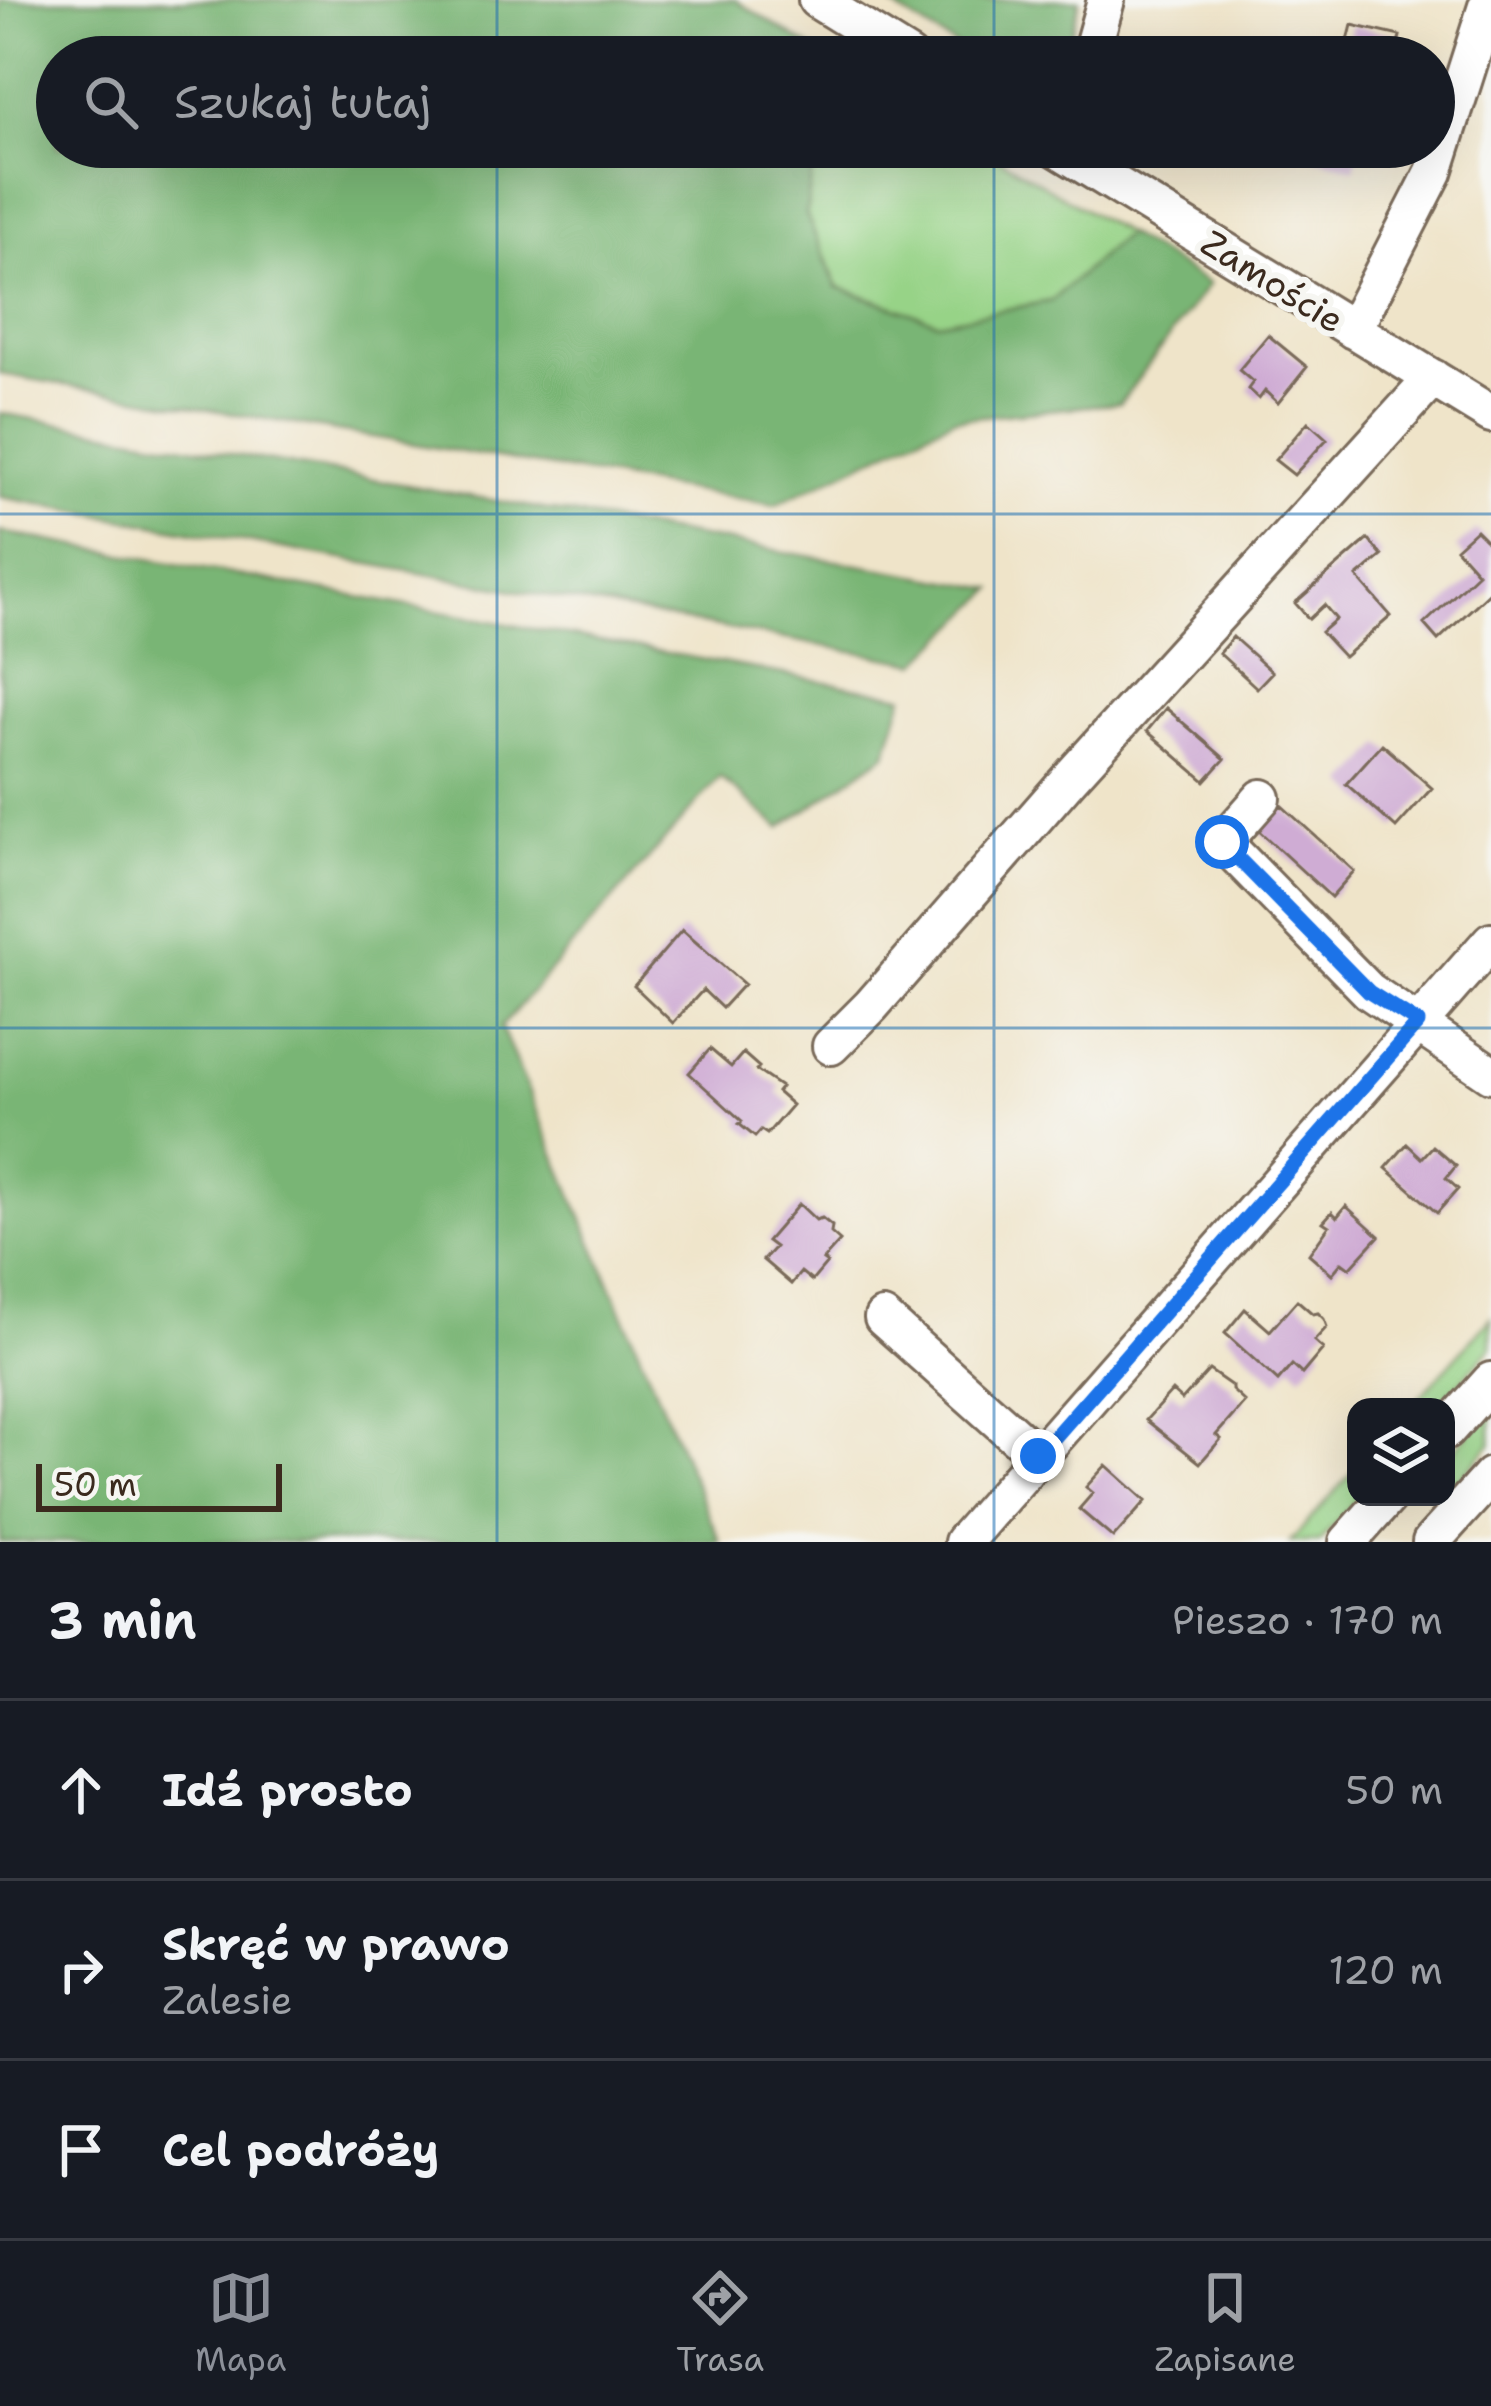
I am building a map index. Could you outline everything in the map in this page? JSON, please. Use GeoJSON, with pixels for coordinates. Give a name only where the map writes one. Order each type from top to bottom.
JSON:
{"type":"FeatureCollection","features":[{"type":"Feature","properties":{"kind":"street"},"geometry":{"type":"LineString","coordinates":[[817,0],[875,36]]}},
{"type":"Feature","properties":{"kind":"street"},"geometry":{"type":"LineString","coordinates":[[1096,36],[1106,0]]}},
{"type":"Feature","properties":{"kind":"street"},"geometry":{"type":"LineString","coordinates":[[1455,106],[1489,0]]}},
{"type":"Feature","properties":{"kind":"street","name":"Zamoście"},"geometry":{"type":"LineString","coordinates":[[1090,168],[1491,414]]}},
{"type":"Feature","properties":{"kind":"street"},"geometry":{"type":"LineString","coordinates":[[1353,330],[1435,168]]}},
{"type":"Feature","properties":{"kind":"street"},"geometry":{"type":"LineString","coordinates":[[831,1046],[872,1006],[1068,780],[1432,378]]}},
{"type":"Feature","properties":{"kind":"street"},"geometry":{"type":"LineString","coordinates":[[1262,798],[1222,842],[1369,992],[1491,1074]]}},
{"type":"Feature","properties":{"kind":"street"},"geometry":{"type":"LineString","coordinates":[[963,1542],[1491,941]]}},
{"type":"Feature","properties":{"kind":"street"},"geometry":{"type":"LineString","coordinates":[[883,1318],[1038,1456]]}},
{"type":"Feature","properties":{"kind":"street"},"geometry":{"type":"LineString","coordinates":[[1455,1421],[1491,1381]]}},
{"type":"Feature","properties":{"kind":"street"},"geometry":{"type":"LineString","coordinates":[[1432,1542],[1491,1476]]}},
{"type":"Feature","properties":{"kind":"street"},"geometry":{"type":"LineString","coordinates":[[1348,1542],[1380,1506]]}},
{"type":"Feature","properties":{"kind":"green space"},"geometry":{"type":"Polygon","coordinates":[[[0,0],[735,0],[792,36],[36,36],[36,168],[812,168],[806,214],[837,287],[938,322],[1051,301],[1126,234],[1209,284],[1120,403],[953,419],[775,505],[0,374],[0,0]]]}},
{"type":"Feature","properties":{"kind":"green space"},"geometry":{"type":"Polygon","coordinates":[[[882,0],[1080,0],[1071,36],[940,36],[882,0]]]}},
{"type":"Feature","properties":{"kind":"green space"},"geometry":{"type":"Polygon","coordinates":[[[812,168],[1015,168],[1126,234],[1051,301],[938,322],[838,287],[806,214],[812,168]]]}},
{"type":"Feature","properties":{"kind":"green space"},"geometry":{"type":"Polygon","coordinates":[[[0,413],[994,589],[918,663],[0,497],[0,413]]]}},
{"type":"Feature","properties":{"kind":"green space"},"geometry":{"type":"Polygon","coordinates":[[[0,532],[904,696],[886,754],[780,828],[720,777],[501,1027],[720,1542],[0,1542],[0,532]]]}},
{"type":"Feature","properties":{"kind":"green space"},"geometry":{"type":"Polygon","coordinates":[[[1491,1318],[1491,1348],[1446,1398],[1419,1398],[1491,1318]]]}},
{"type":"Feature","properties":{"kind":"green space"},"geometry":{"type":"Polygon","coordinates":[[[1491,1408],[1491,1444],[1455,1485],[1455,1450],[1491,1408]]]}},
{"type":"Feature","properties":{"kind":"green space"},"geometry":{"type":"Polygon","coordinates":[[[1347,1478],[1347,1506],[1351,1506],[1319,1542],[1290,1542],[1347,1478]]]}},
{"type":"Feature","properties":{"kind":"building"},"geometry":{"type":"Polygon","coordinates":[[[1352,25],[1400,36],[1349,36],[1352,25]]]}},
{"type":"Feature","properties":{"kind":"building"},"geometry":{"type":"Polygon","coordinates":[[[1268,335],[1307,367],[1278,403],[1265,391],[1259,399],[1248,389],[1253,382],[1239,370],[1268,335]]]}},
{"type":"Feature","properties":{"kind":"building"},"geometry":{"type":"Polygon","coordinates":[[[1308,422],[1327,439],[1294,475],[1275,460],[1308,422]]]}},
{"type":"Feature","properties":{"kind":"building"},"geometry":{"type":"Polygon","coordinates":[[[1476,530],[1491,545],[1491,591],[1438,640],[1424,624],[1478,573],[1456,548],[1476,530]]]}},
{"type":"Feature","properties":{"kind":"building"},"geometry":{"type":"Polygon","coordinates":[[[1368,539],[1382,556],[1357,577],[1391,616],[1344,657],[1321,632],[1336,619],[1324,605],[1309,619],[1295,603],[1368,539]]]}},
{"type":"Feature","properties":{"kind":"building"},"geometry":{"type":"Polygon","coordinates":[[[1233,637],[1272,672],[1257,688],[1219,653],[1233,637]]]}},
{"type":"Feature","properties":{"kind":"building"},"geometry":{"type":"Polygon","coordinates":[[[1166,708],[1225,759],[1205,781],[1147,731],[1166,708]]]}},
{"type":"Feature","properties":{"kind":"building"},"geometry":{"type":"Polygon","coordinates":[[[1382,744],[1432,788],[1396,828],[1346,784],[1382,744]]]}},
{"type":"Feature","properties":{"kind":"building"},"geometry":{"type":"Polygon","coordinates":[[[1281,805],[1354,871],[1331,897],[1258,830],[1281,805]]]}},
{"type":"Feature","properties":{"kind":"building"},"geometry":{"type":"Polygon","coordinates":[[[682,930],[744,984],[722,1008],[703,990],[673,1023],[634,986],[682,930]]]}},
{"type":"Feature","properties":{"kind":"building"},"geometry":{"type":"Polygon","coordinates":[[[710,1049],[731,1067],[743,1053],[759,1067],[756,1070],[781,1087],[777,1092],[792,1105],[767,1134],[761,1130],[755,1137],[689,1073],[710,1049]]]}},
{"type":"Feature","properties":{"kind":"building"},"geometry":{"type":"Polygon","coordinates":[[[1407,1144],[1422,1158],[1433,1146],[1456,1166],[1446,1178],[1458,1189],[1437,1213],[1386,1168],[1407,1144]]]}},
{"type":"Feature","properties":{"kind":"building"},"geometry":{"type":"Polygon","coordinates":[[[799,1204],[816,1220],[822,1218],[832,1226],[831,1233],[840,1241],[812,1281],[801,1272],[791,1284],[763,1260],[775,1247],[767,1241],[799,1204]]]}},
{"type":"Feature","properties":{"kind":"building"},"geometry":{"type":"Polygon","coordinates":[[[1346,1206],[1379,1236],[1350,1268],[1342,1262],[1332,1274],[1309,1254],[1329,1226],[1323,1222],[1332,1212],[1337,1217],[1346,1206]]]}},
{"type":"Feature","properties":{"kind":"building"},"geometry":{"type":"Polygon","coordinates":[[[1297,1300],[1324,1319],[1327,1327],[1314,1341],[1323,1349],[1302,1374],[1292,1365],[1278,1381],[1225,1333],[1245,1309],[1270,1331],[1297,1300]]]}},
{"type":"Feature","properties":{"kind":"building"},"geometry":{"type":"Polygon","coordinates":[[[1209,1370],[1245,1402],[1216,1435],[1221,1439],[1200,1463],[1146,1420],[1172,1391],[1182,1400],[1209,1370]]]}},
{"type":"Feature","properties":{"kind":"building"},"geometry":{"type":"Polygon","coordinates":[[[1106,1465],[1146,1501],[1113,1538],[1079,1509],[1093,1493],[1086,1487],[1106,1465]]]}},
{"type":"Feature","properties":{"kind":"route"},"geometry":{"type":"LineString","coordinates":[[1038,1456],[1418,1023],[1369,992],[1222,842]]}}]}
